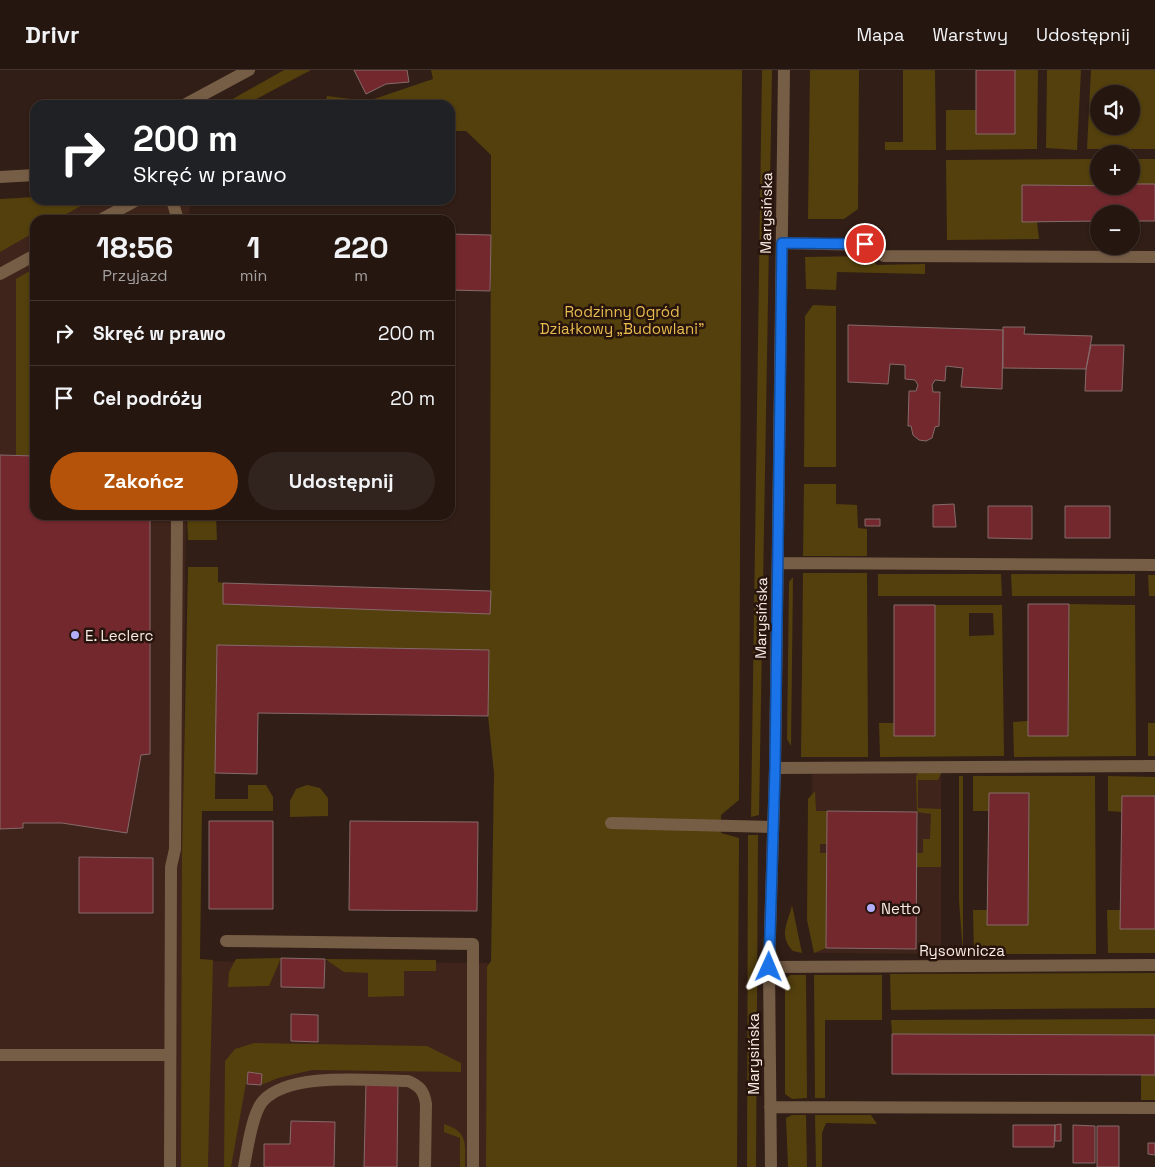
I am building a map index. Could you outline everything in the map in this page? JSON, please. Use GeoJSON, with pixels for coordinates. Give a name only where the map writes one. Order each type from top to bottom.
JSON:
{"type":"FeatureCollection","features":[{"type":"Feature","properties":{"kind":"street"},"geometry":{"type":"LineString","coordinates":[[193,100],[249,70]]}},
{"type":"Feature","properties":{"kind":"street","name":"Marysińska"},"geometry":{"type":"LineString","coordinates":[[771,1167],[769,967],[775,768],[784,70]]}},
{"type":"Feature","properties":{"kind":"street"},"geometry":{"type":"LineString","coordinates":[[0,177],[30,175]]}},
{"type":"Feature","properties":{"kind":"street"},"geometry":{"type":"LineString","coordinates":[[109,215],[128,205]]}},
{"type":"Feature","properties":{"kind":"street"},"geometry":{"type":"LineString","coordinates":[[782,243],[865,244],[884,256],[1155,257]]}},
{"type":"Feature","properties":{"kind":"street"},"geometry":{"type":"LineString","coordinates":[[0,274],[30,258]]}},
{"type":"Feature","properties":{"kind":"street"},"geometry":{"type":"LineString","coordinates":[[170,1167],[171,868],[175,849],[177,520]]}},
{"type":"Feature","properties":{"kind":"street"},"geometry":{"type":"LineString","coordinates":[[778,563],[1155,566]]}},
{"type":"Feature","properties":{"kind":"street"},"geometry":{"type":"LineString","coordinates":[[775,768],[1155,766]]}},
{"type":"Feature","properties":{"kind":"street"},"geometry":{"type":"LineString","coordinates":[[611,823],[773,827]]}},
{"type":"Feature","properties":{"kind":"street"},"geometry":{"type":"LineString","coordinates":[[226,941],[473,944],[473,1167]]}},
{"type":"Feature","properties":{"kind":"street","name":"Rysownicza"},"geometry":{"type":"LineString","coordinates":[[769,967],[1155,965]]}},
{"type":"Feature","properties":{"kind":"street"},"geometry":{"type":"LineString","coordinates":[[0,1055],[170,1055]]}},
{"type":"Feature","properties":{"kind":"street"},"geometry":{"type":"LineString","coordinates":[[244,1167],[251,1128],[262,1101],[288,1086],[316,1080],[408,1081],[418,1086],[424,1094],[426,1104],[425,1167]]}},
{"type":"Feature","properties":{"kind":"street"},"geometry":{"type":"LineString","coordinates":[[770,1107],[1155,1108]]}},
{"type":"Feature","properties":{"kind":"shaded area"},"geometry":{"type":"Polygon","coordinates":[[[64,205],[190,205],[189,215],[46,215],[64,205]]]}},
{"type":"Feature","properties":{"kind":"shaded area"},"geometry":{"type":"Polygon","coordinates":[[[30,224],[30,520],[186,520],[182,961],[500,963],[499,1167],[0,1167],[0,242],[30,224]]]}},
{"type":"Feature","properties":{"kind":"shaded area"},"geometry":{"type":"Polygon","coordinates":[[[812,772],[941,773],[941,954],[814,953],[812,772]]]}},
{"type":"Feature","properties":{"kind":"green space"},"geometry":{"type":"Polygon","coordinates":[[[284,70],[311,70],[254,100],[231,100],[284,70]]]}},
{"type":"Feature","properties":{"kind":"green space","name":"Rodzinny Ogród Działkowy „Budowlani”"},"geometry":{"type":"Polygon","coordinates":[[[431,70],[742,70],[739,800],[721,815],[721,833],[739,838],[737,1167],[486,1167],[487,967],[491,961],[494,773],[488,716],[489,650],[217,645],[215,799],[248,799],[248,785],[266,785],[273,797],[273,811],[202,811],[200,959],[213,960],[208,1167],[181,1167],[182,856],[188,567],[218,567],[218,582],[223,583],[223,604],[490,613],[491,155],[466,131],[455,131],[455,100],[371,100],[433,79],[431,70]]]}},
{"type":"Feature","properties":{"kind":"green space"},"geometry":{"type":"Polygon","coordinates":[[[762,70],[772,70],[759,815],[751,817],[762,70]]]}},
{"type":"Feature","properties":{"kind":"green space"},"geometry":{"type":"Polygon","coordinates":[[[810,70],[859,70],[858,209],[844,219],[808,219],[810,70]]]}},
{"type":"Feature","properties":{"kind":"green space"},"geometry":{"type":"Polygon","coordinates":[[[903,70],[935,70],[936,150],[885,150],[885,142],[903,142],[903,70]]]}},
{"type":"Feature","properties":{"kind":"green space"},"geometry":{"type":"Polygon","coordinates":[[[1015,70],[1038,70],[1037,149],[946,150],[946,110],[976,110],[976,134],[1015,134],[1015,70]]]}},
{"type":"Feature","properties":{"kind":"green space"},"geometry":{"type":"Polygon","coordinates":[[[1047,70],[1081,70],[1077,150],[1046,148],[1047,70]]]}},
{"type":"Feature","properties":{"kind":"green space"},"geometry":{"type":"Polygon","coordinates":[[[1091,70],[1155,70],[1155,149],[1140,149],[1140,145],[1090,145],[1090,149],[1087,149],[1090,90],[1090,135],[1140,135],[1140,85],[1090,85],[1091,70]]]}},
{"type":"Feature","properties":{"kind":"green space","name":"Rodzinny Ogród Działkowy „Budowlani”"},"geometry":{"type":"Polygon","coordinates":[[[327,96],[360,100],[326,100],[327,96]]]}},
{"type":"Feature","properties":{"kind":"green space"},"geometry":{"type":"Polygon","coordinates":[[[1090,159],[1090,185],[1022,185],[1022,222],[1037,222],[1039,239],[947,240],[946,160],[1090,159]]]}},
{"type":"Feature","properties":{"kind":"green space"},"geometry":{"type":"Polygon","coordinates":[[[1140,159],[1155,159],[1155,184],[1140,184],[1140,159]]]}},
{"type":"Feature","properties":{"kind":"green space"},"geometry":{"type":"Polygon","coordinates":[[[30,197],[30,205],[82,205],[65,215],[30,215],[30,235],[0,252],[0,199],[30,197]]]}},
{"type":"Feature","properties":{"kind":"green space"},"geometry":{"type":"Polygon","coordinates":[[[870,256],[877,265],[925,264],[925,274],[837,272],[836,290],[806,289],[805,257],[870,256]]]}},
{"type":"Feature","properties":{"kind":"green space"},"geometry":{"type":"Polygon","coordinates":[[[30,271],[30,456],[16,455],[16,279],[30,271]]]}},
{"type":"Feature","properties":{"kind":"green space"},"geometry":{"type":"Polygon","coordinates":[[[813,305],[836,306],[836,467],[804,467],[805,316],[813,305]]]}},
{"type":"Feature","properties":{"kind":"green space"},"geometry":{"type":"Polygon","coordinates":[[[804,484],[836,484],[836,504],[857,505],[858,528],[867,529],[867,556],[803,556],[804,484]]]}},
{"type":"Feature","properties":{"kind":"green space"},"geometry":{"type":"Polygon","coordinates":[[[187,520],[216,520],[217,540],[188,540],[187,520]]]}},
{"type":"Feature","properties":{"kind":"green space"},"geometry":{"type":"Polygon","coordinates":[[[803,573],[867,573],[868,757],[801,757],[803,573]]]}},
{"type":"Feature","properties":{"kind":"green space"},"geometry":{"type":"Polygon","coordinates":[[[878,574],[1001,574],[1002,596],[878,596],[878,574]]]}},
{"type":"Feature","properties":{"kind":"green space"},"geometry":{"type":"Polygon","coordinates":[[[1011,574],[1135,574],[1135,596],[1012,596],[1011,574]]]}},
{"type":"Feature","properties":{"kind":"green space"},"geometry":{"type":"Polygon","coordinates":[[[1148,575],[1155,575],[1155,596],[1149,596],[1148,575]]]}},
{"type":"Feature","properties":{"kind":"green space"},"geometry":{"type":"Polygon","coordinates":[[[793,577],[791,746],[787,739],[789,582],[793,577]]]}},
{"type":"Feature","properties":{"kind":"green space"},"geometry":{"type":"Polygon","coordinates":[[[1069,604],[1135,605],[1136,756],[1014,757],[1013,722],[1028,721],[1028,736],[1068,736],[1069,604]]]}},
{"type":"Feature","properties":{"kind":"green space"},"geometry":{"type":"Polygon","coordinates":[[[935,605],[1002,605],[1004,756],[880,757],[879,723],[894,723],[894,736],[935,736],[935,605]],[[969,613],[969,636],[994,635],[993,613],[969,613]]]}},
{"type":"Feature","properties":{"kind":"green space"},"geometry":{"type":"Polygon","coordinates":[[[1148,723],[1155,723],[1155,756],[1148,756],[1148,723]]]}},
{"type":"Feature","properties":{"kind":"green space"},"geometry":{"type":"Polygon","coordinates":[[[918,773],[941,773],[938,780],[918,780],[918,808],[941,809],[941,867],[916,867],[916,853],[923,853],[923,839],[930,839],[931,814],[917,812],[916,776],[918,773]]]}},
{"type":"Feature","properties":{"kind":"green space"},"geometry":{"type":"Polygon","coordinates":[[[959,776],[963,776],[963,953],[959,901],[959,776]]]}},
{"type":"Feature","properties":{"kind":"green space"},"geometry":{"type":"Polygon","coordinates":[[[973,776],[1095,776],[1096,954],[974,954],[973,910],[988,910],[988,925],[1028,925],[1029,794],[989,793],[989,811],[973,811],[973,776]]]}},
{"type":"Feature","properties":{"kind":"green space"},"geometry":{"type":"Polygon","coordinates":[[[1108,776],[1155,777],[1155,796],[1122,796],[1122,812],[1108,811],[1108,776]]]}},
{"type":"Feature","properties":{"kind":"green space"},"geometry":{"type":"Polygon","coordinates":[[[307,785],[320,788],[328,798],[328,816],[290,817],[290,801],[296,789],[307,785]]]}},
{"type":"Feature","properties":{"kind":"green space"},"geometry":{"type":"Polygon","coordinates":[[[815,791],[816,811],[827,811],[827,844],[820,844],[820,853],[827,853],[826,948],[814,953],[807,920],[808,799],[815,791]]]}},
{"type":"Feature","properties":{"kind":"green space"},"geometry":{"type":"Polygon","coordinates":[[[748,835],[758,835],[756,1167],[747,1167],[748,835]]]}},
{"type":"Feature","properties":{"kind":"green space"},"geometry":{"type":"Polygon","coordinates":[[[792,905],[802,953],[793,951],[786,940],[785,929],[792,905]]]}},
{"type":"Feature","properties":{"kind":"green space"},"geometry":{"type":"Polygon","coordinates":[[[1107,910],[1121,910],[1155,929],[1155,953],[1108,953],[1107,910]]]}},
{"type":"Feature","properties":{"kind":"green space"},"geometry":{"type":"Polygon","coordinates":[[[281,958],[269,986],[228,987],[229,972],[236,959],[281,958]]]}},
{"type":"Feature","properties":{"kind":"green space"},"geometry":{"type":"Polygon","coordinates":[[[325,959],[436,960],[436,971],[404,971],[404,996],[368,997],[368,973],[344,972],[325,959]]]}},
{"type":"Feature","properties":{"kind":"green space"},"geometry":{"type":"Polygon","coordinates":[[[1155,973],[1155,1008],[891,1010],[890,974],[1155,973]]]}},
{"type":"Feature","properties":{"kind":"green space"},"geometry":{"type":"Polygon","coordinates":[[[790,975],[806,975],[807,1098],[792,1099],[785,1094],[785,979],[790,975]]]}},
{"type":"Feature","properties":{"kind":"green space"},"geometry":{"type":"Polygon","coordinates":[[[814,975],[882,975],[882,1020],[825,1020],[825,1098],[815,1098],[814,975]]]}},
{"type":"Feature","properties":{"kind":"green space"},"geometry":{"type":"Polygon","coordinates":[[[1155,1019],[1155,1035],[892,1034],[891,1020],[1155,1019]]]}},
{"type":"Feature","properties":{"kind":"green space"},"geometry":{"type":"Polygon","coordinates":[[[254,1043],[427,1046],[461,1063],[461,1072],[312,1070],[278,1078],[261,1085],[262,1074],[248,1072],[231,1167],[224,1167],[225,1061],[235,1049],[254,1043]]]}},
{"type":"Feature","properties":{"kind":"green space"},"geometry":{"type":"Polygon","coordinates":[[[1141,1075],[1155,1075],[1155,1100],[1141,1100],[1141,1075]]]}},
{"type":"Feature","properties":{"kind":"green space"},"geometry":{"type":"Polygon","coordinates":[[[792,1115],[806,1115],[807,1167],[788,1167],[786,1118],[792,1115]]]}},
{"type":"Feature","properties":{"kind":"green space"},"geometry":{"type":"Polygon","coordinates":[[[815,1115],[871,1115],[877,1124],[826,1123],[822,1133],[822,1167],[816,1167],[815,1115]]]}},
{"type":"Feature","properties":{"kind":"green space"},"geometry":{"type":"Polygon","coordinates":[[[444,1124],[452,1127],[462,1135],[465,1145],[465,1167],[460,1167],[460,1138],[444,1132],[444,1124]]]}},
{"type":"Feature","properties":{"kind":"building"},"geometry":{"type":"Polygon","coordinates":[[[354,70],[407,70],[409,82],[386,84],[366,94],[354,70]]]}},
{"type":"Feature","properties":{"kind":"building"},"geometry":{"type":"Polygon","coordinates":[[[976,70],[1015,70],[1015,134],[976,134],[976,70]]]}},
{"type":"Feature","properties":{"kind":"building"},"geometry":{"type":"Polygon","coordinates":[[[1140,184],[1155,184],[1155,221],[1140,221],[1140,205],[1090,205],[1090,221],[1022,222],[1022,185],[1090,186],[1090,195],[1140,195],[1140,184]]]}},
{"type":"Feature","properties":{"kind":"building"},"geometry":{"type":"Polygon","coordinates":[[[455,234],[491,235],[490,291],[455,290],[455,234]]]}},
{"type":"Feature","properties":{"kind":"building"},"geometry":{"type":"Polygon","coordinates":[[[848,325],[1003,330],[1002,389],[961,387],[963,368],[946,366],[945,381],[935,380],[932,385],[933,392],[940,392],[939,426],[935,427],[932,438],[926,441],[919,440],[913,435],[911,426],[908,426],[909,391],[916,391],[918,385],[915,380],[905,379],[905,365],[890,364],[888,384],[848,382],[848,325]]]}},
{"type":"Feature","properties":{"kind":"building"},"geometry":{"type":"Polygon","coordinates":[[[1003,327],[1025,327],[1024,334],[1092,336],[1086,369],[1003,368],[1003,327]]]}},
{"type":"Feature","properties":{"kind":"building"},"geometry":{"type":"Polygon","coordinates":[[[1091,345],[1124,345],[1122,391],[1085,391],[1086,369],[1091,345]]]}},
{"type":"Feature","properties":{"kind":"building","name":"E. Leclerc"},"geometry":{"type":"Polygon","coordinates":[[[0,455],[30,456],[30,520],[150,520],[150,754],[141,755],[127,833],[62,823],[23,823],[23,828],[0,829],[0,455]]]}},
{"type":"Feature","properties":{"kind":"building"},"geometry":{"type":"Polygon","coordinates":[[[954,504],[956,527],[933,527],[933,505],[954,504]]]}},
{"type":"Feature","properties":{"kind":"building"},"geometry":{"type":"Polygon","coordinates":[[[988,506],[1032,506],[1032,539],[988,538],[988,506]]]}},
{"type":"Feature","properties":{"kind":"building"},"geometry":{"type":"Polygon","coordinates":[[[1065,506],[1110,506],[1110,538],[1065,538],[1065,506]]]}},
{"type":"Feature","properties":{"kind":"building"},"geometry":{"type":"Polygon","coordinates":[[[865,519],[880,519],[880,526],[865,526],[865,519]]]}},
{"type":"Feature","properties":{"kind":"building"},"geometry":{"type":"Polygon","coordinates":[[[223,583],[491,591],[490,614],[223,604],[223,583]]]}},
{"type":"Feature","properties":{"kind":"building"},"geometry":{"type":"Polygon","coordinates":[[[1028,604],[1069,604],[1068,736],[1028,736],[1028,604]]]}},
{"type":"Feature","properties":{"kind":"building"},"geometry":{"type":"Polygon","coordinates":[[[894,605],[935,605],[935,736],[894,736],[894,605]]]}},
{"type":"Feature","properties":{"kind":"building"},"geometry":{"type":"Polygon","coordinates":[[[217,645],[489,650],[488,716],[258,713],[257,774],[215,773],[217,645]]]}},
{"type":"Feature","properties":{"kind":"building"},"geometry":{"type":"Polygon","coordinates":[[[989,793],[1029,793],[1028,925],[987,925],[989,793]]]}},
{"type":"Feature","properties":{"kind":"building"},"geometry":{"type":"Polygon","coordinates":[[[1122,796],[1155,796],[1155,929],[1120,929],[1122,796]]]}},
{"type":"Feature","properties":{"kind":"building","name":"Netto"},"geometry":{"type":"Polygon","coordinates":[[[827,811],[917,812],[916,949],[826,948],[827,811]]]}},
{"type":"Feature","properties":{"kind":"building"},"geometry":{"type":"Polygon","coordinates":[[[209,821],[273,821],[273,909],[209,909],[209,821]]]}},
{"type":"Feature","properties":{"kind":"building"},"geometry":{"type":"Polygon","coordinates":[[[350,821],[478,822],[477,911],[349,910],[350,821]]]}},
{"type":"Feature","properties":{"kind":"building"},"geometry":{"type":"Polygon","coordinates":[[[79,857],[153,858],[153,913],[79,913],[79,857]]]}},
{"type":"Feature","properties":{"kind":"building"},"geometry":{"type":"Polygon","coordinates":[[[281,958],[325,959],[324,988],[281,987],[281,958]]]}},
{"type":"Feature","properties":{"kind":"building"},"geometry":{"type":"Polygon","coordinates":[[[291,1014],[318,1015],[318,1042],[291,1041],[291,1014]]]}},
{"type":"Feature","properties":{"kind":"building"},"geometry":{"type":"Polygon","coordinates":[[[892,1034],[1155,1035],[1155,1075],[892,1074],[892,1034]]]}},
{"type":"Feature","properties":{"kind":"building"},"geometry":{"type":"Polygon","coordinates":[[[248,1072],[262,1074],[261,1085],[247,1084],[248,1072]]]}},
{"type":"Feature","properties":{"kind":"building"},"geometry":{"type":"Polygon","coordinates":[[[366,1082],[398,1082],[397,1167],[364,1167],[366,1082]]]}},
{"type":"Feature","properties":{"kind":"building"},"geometry":{"type":"Polygon","coordinates":[[[291,1121],[335,1122],[334,1167],[264,1167],[264,1144],[290,1144],[291,1121]]]}},
{"type":"Feature","properties":{"kind":"building"},"geometry":{"type":"Polygon","coordinates":[[[1061,1124],[1061,1141],[1055,1141],[1055,1125],[1061,1124]]]}},
{"type":"Feature","properties":{"kind":"building"},"geometry":{"type":"Polygon","coordinates":[[[1013,1125],[1055,1125],[1054,1147],[1013,1147],[1013,1125]]]}},
{"type":"Feature","properties":{"kind":"building"},"geometry":{"type":"Polygon","coordinates":[[[1073,1125],[1095,1126],[1095,1163],[1073,1163],[1073,1125]]]}},
{"type":"Feature","properties":{"kind":"building"},"geometry":{"type":"Polygon","coordinates":[[[1097,1126],[1119,1126],[1119,1167],[1097,1167],[1097,1126]]]}},
{"type":"Feature","properties":{"kind":"building"},"geometry":{"type":"Polygon","coordinates":[[[1148,1143],[1155,1143],[1155,1155],[1148,1154],[1148,1143]]]}},
{"type":"Feature","properties":{"kind":"place","name":"E. Leclerc"},"geometry":{"type":"Point","coordinates":[75,635]}},
{"type":"Feature","properties":{"kind":"place","name":"Netto"},"geometry":{"type":"Point","coordinates":[871,908]}},
{"type":"Feature","properties":{"kind":"route"},"geometry":{"type":"LineString","coordinates":[[769,967],[775,768],[782,243],[865,244]]}}]}
